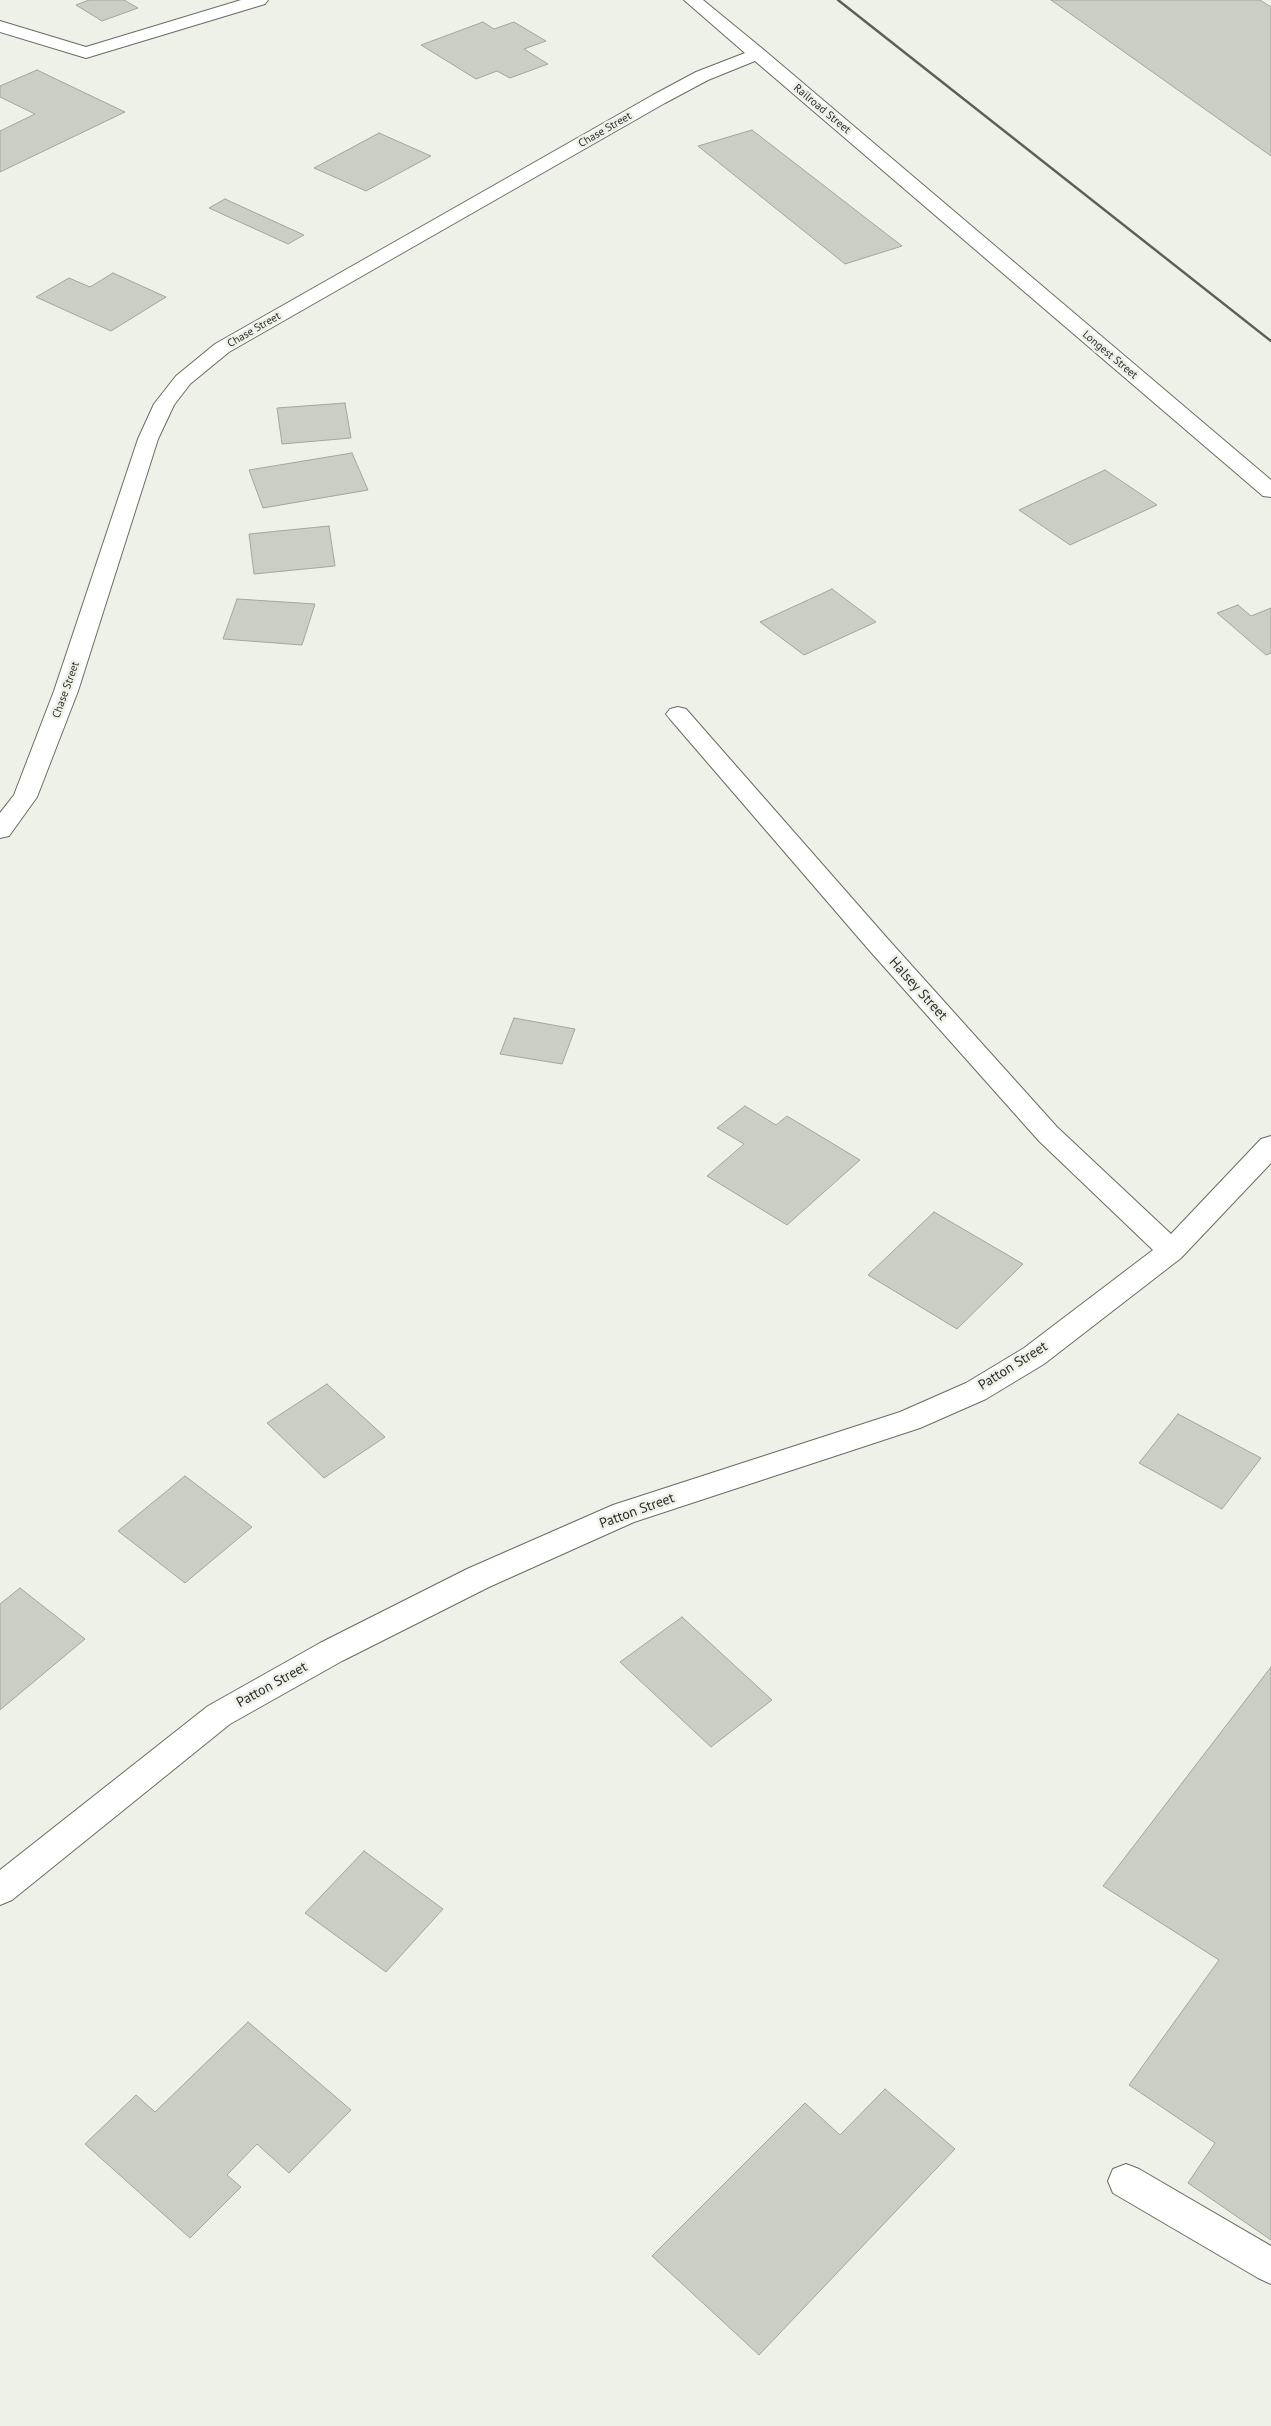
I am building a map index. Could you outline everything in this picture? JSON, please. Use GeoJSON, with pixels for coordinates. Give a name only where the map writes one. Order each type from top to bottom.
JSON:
{"type":"FeatureCollection","features":[{"type":"Feature","properties":{"kind":"street"},"geometry":{"type":"LineString","coordinates":[[0,26],[86,53],[259,0]]}},
{"type":"Feature","properties":{"kind":"street","name":"Railroad Street"},"geometry":{"type":"LineString","coordinates":[[693,0],[950,218]]}},
{"type":"Feature","properties":{"kind":"street","name":"Chase Street"},"geometry":{"type":"LineString","coordinates":[[0,830],[25,798],[66,691],[148,438],[164,404],[183,380],[222,348],[658,99],[702,76],[758,54]]}},
{"type":"Feature","properties":{"kind":"street","name":"Longest Street"},"geometry":{"type":"LineString","coordinates":[[950,218],[1271,491]]}},
{"type":"Feature","properties":{"kind":"street","name":"Halsey Street"},"geometry":{"type":"LineString","coordinates":[[678,714],[872,937],[1048,1134],[1171,1251]]}},
{"type":"Feature","properties":{"kind":"street","name":"Patton Street"},"geometry":{"type":"LineString","coordinates":[[0,1890],[219,1715],[331,1652],[478,1578],[624,1514],[910,1420],[976,1390],[1034,1356],[1171,1251],[1271,1146]]}},
{"type":"Feature","properties":{"kind":"street"},"geometry":{"type":"LineString","coordinates":[[1126,2181],[1271,2266]]}},
{"type":"Feature","properties":{"kind":"building"},"geometry":{"type":"Polygon","coordinates":[[[89,0],[124,0],[138,8],[102,21],[76,5],[89,0]]]}},
{"type":"Feature","properties":{"kind":"building"},"geometry":{"type":"Polygon","coordinates":[[[1051,0],[1260,0],[1271,7],[1271,156],[1051,0]]]}},
{"type":"Feature","properties":{"kind":"building"},"geometry":{"type":"Polygon","coordinates":[[[483,22],[494,29],[514,22],[546,41],[524,49],[548,64],[510,78],[497,71],[476,79],[421,45],[483,22]]]}},
{"type":"Feature","properties":{"kind":"building"},"geometry":{"type":"Polygon","coordinates":[[[37,70],[125,112],[0,172],[0,131],[35,114],[0,97],[0,86],[37,70]]]}},
{"type":"Feature","properties":{"kind":"building"},"geometry":{"type":"Polygon","coordinates":[[[752,130],[902,246],[845,264],[698,146],[752,130]]]}},
{"type":"Feature","properties":{"kind":"building"},"geometry":{"type":"Polygon","coordinates":[[[379,133],[431,156],[366,191],[314,168],[379,133]]]}},
{"type":"Feature","properties":{"kind":"building"},"geometry":{"type":"Polygon","coordinates":[[[225,199],[304,235],[288,244],[209,208],[225,199]]]}},
{"type":"Feature","properties":{"kind":"building"},"geometry":{"type":"Polygon","coordinates":[[[113,273],[166,297],[111,331],[36,297],[69,278],[90,287],[113,273]]]}},
{"type":"Feature","properties":{"kind":"building"},"geometry":{"type":"Polygon","coordinates":[[[345,403],[351,438],[282,444],[277,408],[345,403]]]}},
{"type":"Feature","properties":{"kind":"building"},"geometry":{"type":"Polygon","coordinates":[[[352,453],[368,490],[263,508],[249,470],[352,453]]]}},
{"type":"Feature","properties":{"kind":"building"},"geometry":{"type":"Polygon","coordinates":[[[1105,470],[1157,505],[1070,545],[1019,510],[1105,470]]]}},
{"type":"Feature","properties":{"kind":"building"},"geometry":{"type":"Polygon","coordinates":[[[329,526],[335,566],[254,574],[249,534],[329,526]]]}},
{"type":"Feature","properties":{"kind":"building"},"geometry":{"type":"Polygon","coordinates":[[[832,589],[876,622],[804,655],[760,622],[832,589]]]}},
{"type":"Feature","properties":{"kind":"building"},"geometry":{"type":"Polygon","coordinates":[[[237,599],[315,604],[302,645],[223,639],[237,599]]]}},
{"type":"Feature","properties":{"kind":"building"},"geometry":{"type":"Polygon","coordinates":[[[1238,605],[1251,616],[1271,608],[1271,653],[1266,655],[1217,613],[1238,605]]]}},
{"type":"Feature","properties":{"kind":"building"},"geometry":{"type":"Polygon","coordinates":[[[514,1018],[575,1029],[562,1064],[500,1054],[514,1018]]]}},
{"type":"Feature","properties":{"kind":"building"},"geometry":{"type":"Polygon","coordinates":[[[745,1106],[776,1125],[787,1116],[860,1160],[787,1225],[707,1176],[744,1144],[717,1128],[745,1106]]]}},
{"type":"Feature","properties":{"kind":"building"},"geometry":{"type":"Polygon","coordinates":[[[934,1212],[1023,1264],[957,1329],[868,1275],[934,1212]]]}},
{"type":"Feature","properties":{"kind":"building"},"geometry":{"type":"Polygon","coordinates":[[[327,1384],[385,1437],[324,1478],[267,1423],[327,1384]]]}},
{"type":"Feature","properties":{"kind":"building"},"geometry":{"type":"Polygon","coordinates":[[[1178,1414],[1261,1458],[1222,1509],[1139,1463],[1178,1414]]]}},
{"type":"Feature","properties":{"kind":"building"},"geometry":{"type":"Polygon","coordinates":[[[185,1476],[252,1527],[185,1583],[118,1531],[185,1476]]]}},
{"type":"Feature","properties":{"kind":"building"},"geometry":{"type":"Polygon","coordinates":[[[20,1588],[85,1639],[0,1710],[0,1604],[20,1588]]]}},
{"type":"Feature","properties":{"kind":"building"},"geometry":{"type":"Polygon","coordinates":[[[682,1617],[772,1700],[711,1747],[620,1662],[682,1617]]]}},
{"type":"Feature","properties":{"kind":"building"},"geometry":{"type":"Polygon","coordinates":[[[1271,1667],[1271,2240],[1188,2183],[1215,2143],[1129,2085],[1219,1960],[1103,1886],[1271,1667]]]}},
{"type":"Feature","properties":{"kind":"building"},"geometry":{"type":"Polygon","coordinates":[[[364,1851],[443,1909],[386,1972],[305,1913],[364,1851]]]}},
{"type":"Feature","properties":{"kind":"building"},"geometry":{"type":"Polygon","coordinates":[[[248,2022],[351,2110],[289,2173],[257,2144],[227,2175],[241,2187],[190,2238],[85,2144],[136,2095],[155,2112],[248,2022]]]}},
{"type":"Feature","properties":{"kind":"building"},"geometry":{"type":"Polygon","coordinates":[[[885,2089],[955,2149],[759,2355],[652,2256],[805,2103],[840,2135],[885,2089]]]}},
{"type":"Feature","properties":{"kind":"railway"},"geometry":{"type":"LineString","coordinates":[[838,0],[1271,341]]}}]}
